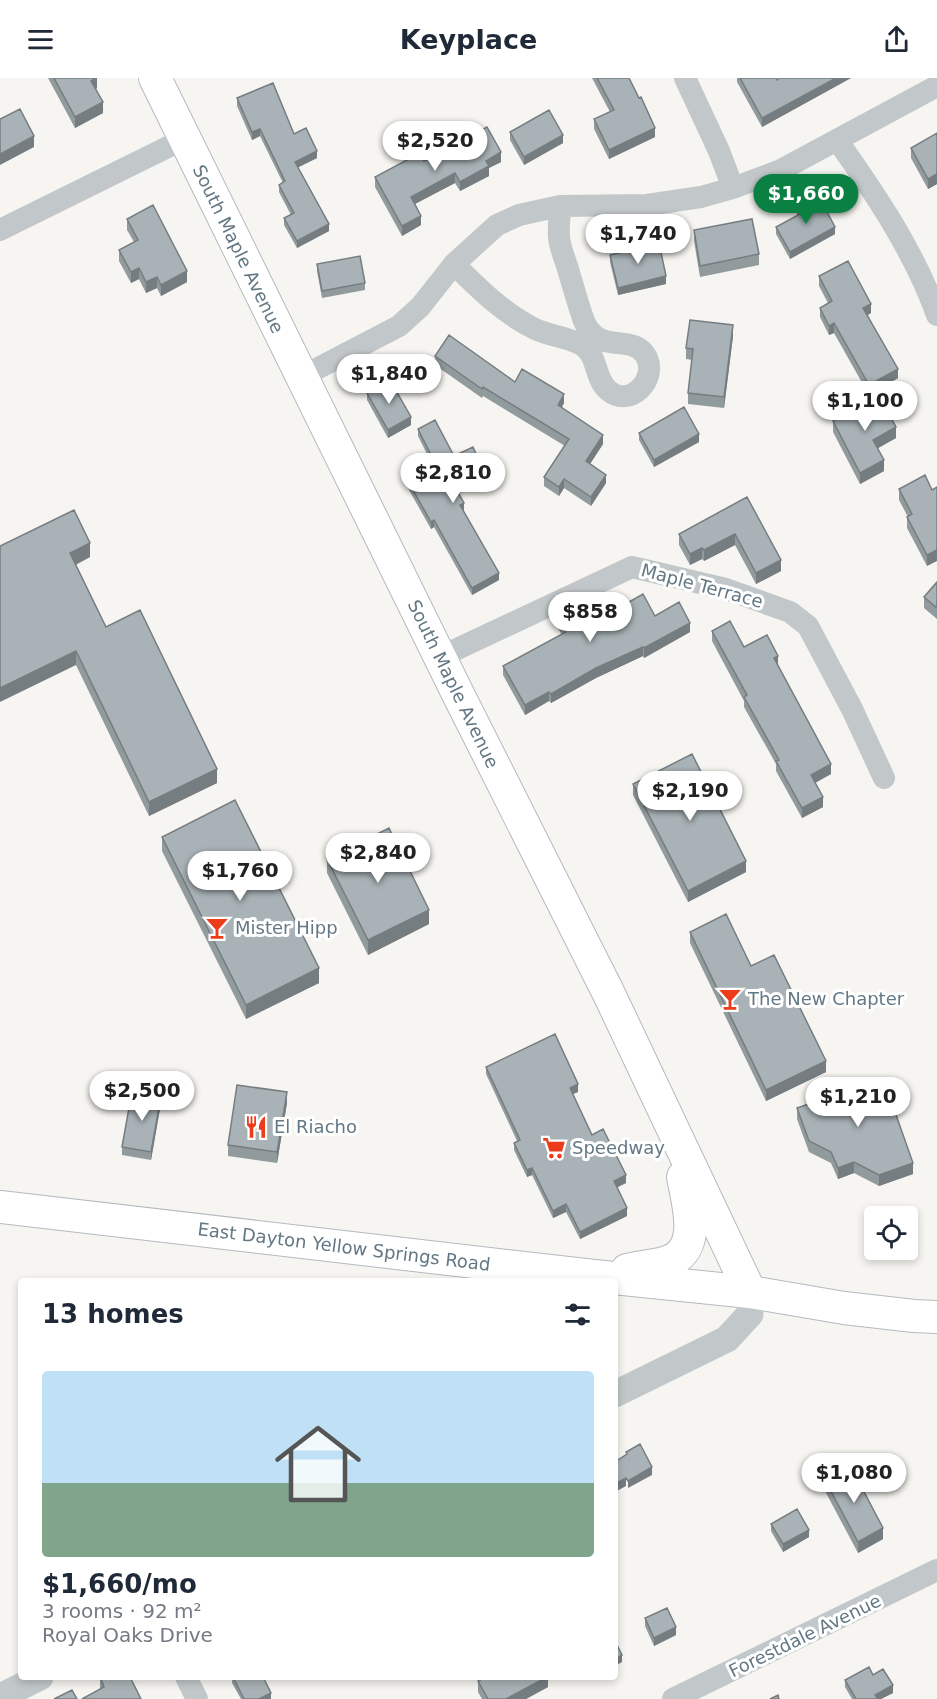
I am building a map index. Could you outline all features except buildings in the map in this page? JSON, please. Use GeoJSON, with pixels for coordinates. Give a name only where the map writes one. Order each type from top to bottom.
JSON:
{"type":"FeatureCollection","features":[{"type":"Feature","properties":{"kind":"main road","name":"South Maple Avenue"},"geometry":{"type":"LineString","coordinates":[[155,78],[301,377],[609,994],[750,1292]]}},
{"type":"Feature","properties":{"kind":"main road"},"geometry":{"type":"LineString","coordinates":[[594,1276],[666,1262],[679,1254],[687,1244],[692,1220],[672,1126]]}},
{"type":"Feature","properties":{"kind":"main road","name":"East Dayton Yellow Springs Road"},"geometry":{"type":"LineString","coordinates":[[0,1207],[614,1278]]}},
{"type":"Feature","properties":{"kind":"main road","name":"East Dayton Yellow Springs Road"},"geometry":{"type":"LineString","coordinates":[[618,1278],[750,1292],[844,1308],[937,1317]]}},
{"type":"Feature","properties":{"kind":"street"},"geometry":{"type":"LineString","coordinates":[[684,78],[719,151],[733,188]]}},
{"type":"Feature","properties":{"kind":"street"},"geometry":{"type":"LineString","coordinates":[[301,377],[399,326],[420,307],[453,264],[497,225],[519,215],[560,206],[647,206],[701,197],[733,188],[781,170],[937,86]]}},
{"type":"Feature","properties":{"kind":"street"},"geometry":{"type":"LineString","coordinates":[[0,230],[184,139]]}},
{"type":"Feature","properties":{"kind":"street"},"geometry":{"type":"LineString","coordinates":[[837,140],[878,198],[902,240],[937,315]]}},
{"type":"Feature","properties":{"kind":"street"},"geometry":{"type":"LineString","coordinates":[[453,264],[492,301],[513,317],[537,330],[574,341],[585,347],[594,359],[601,383],[609,391],[629,396],[639,390],[648,378],[647,359],[635,345],[603,341],[594,335],[584,320],[559,238],[560,206]]}},
{"type":"Feature","properties":{"kind":"street","name":"Maple Terrace"},"geometry":{"type":"LineString","coordinates":[[440,657],[623,569],[632,567],[726,589],[790,612],[808,626],[852,709],[884,778]]}},
{"type":"Feature","properties":{"kind":"street"},"geometry":{"type":"LineString","coordinates":[[618,1393],[727,1340],[750,1314],[750,1292]]}},
{"type":"Feature","properties":{"kind":"street","name":"Forestdale Avenue"},"geometry":{"type":"LineString","coordinates":[[673,1699],[811,1634],[937,1570]]}},
{"type":"Feature","properties":{"kind":"street"},"geometry":{"type":"LineString","coordinates":[[0,1697],[34,1680]]}},
{"type":"Feature","properties":{"kind":"street"},"geometry":{"type":"LineString","coordinates":[[188,1680],[197,1699]]}},
{"type":"Feature","properties":{"kind":"place","name":"Mister Hipp"},"geometry":{"type":"Point","coordinates":[217,928]}},
{"type":"Feature","properties":{"kind":"place","name":"The New Chapter"},"geometry":{"type":"Point","coordinates":[730,999]}},
{"type":"Feature","properties":{"kind":"place","name":"El Riacho"},"geometry":{"type":"Point","coordinates":[256,1127]}},
{"type":"Feature","properties":{"kind":"place","name":"Speedway"},"geometry":{"type":"Point","coordinates":[554,1148]}}]}
